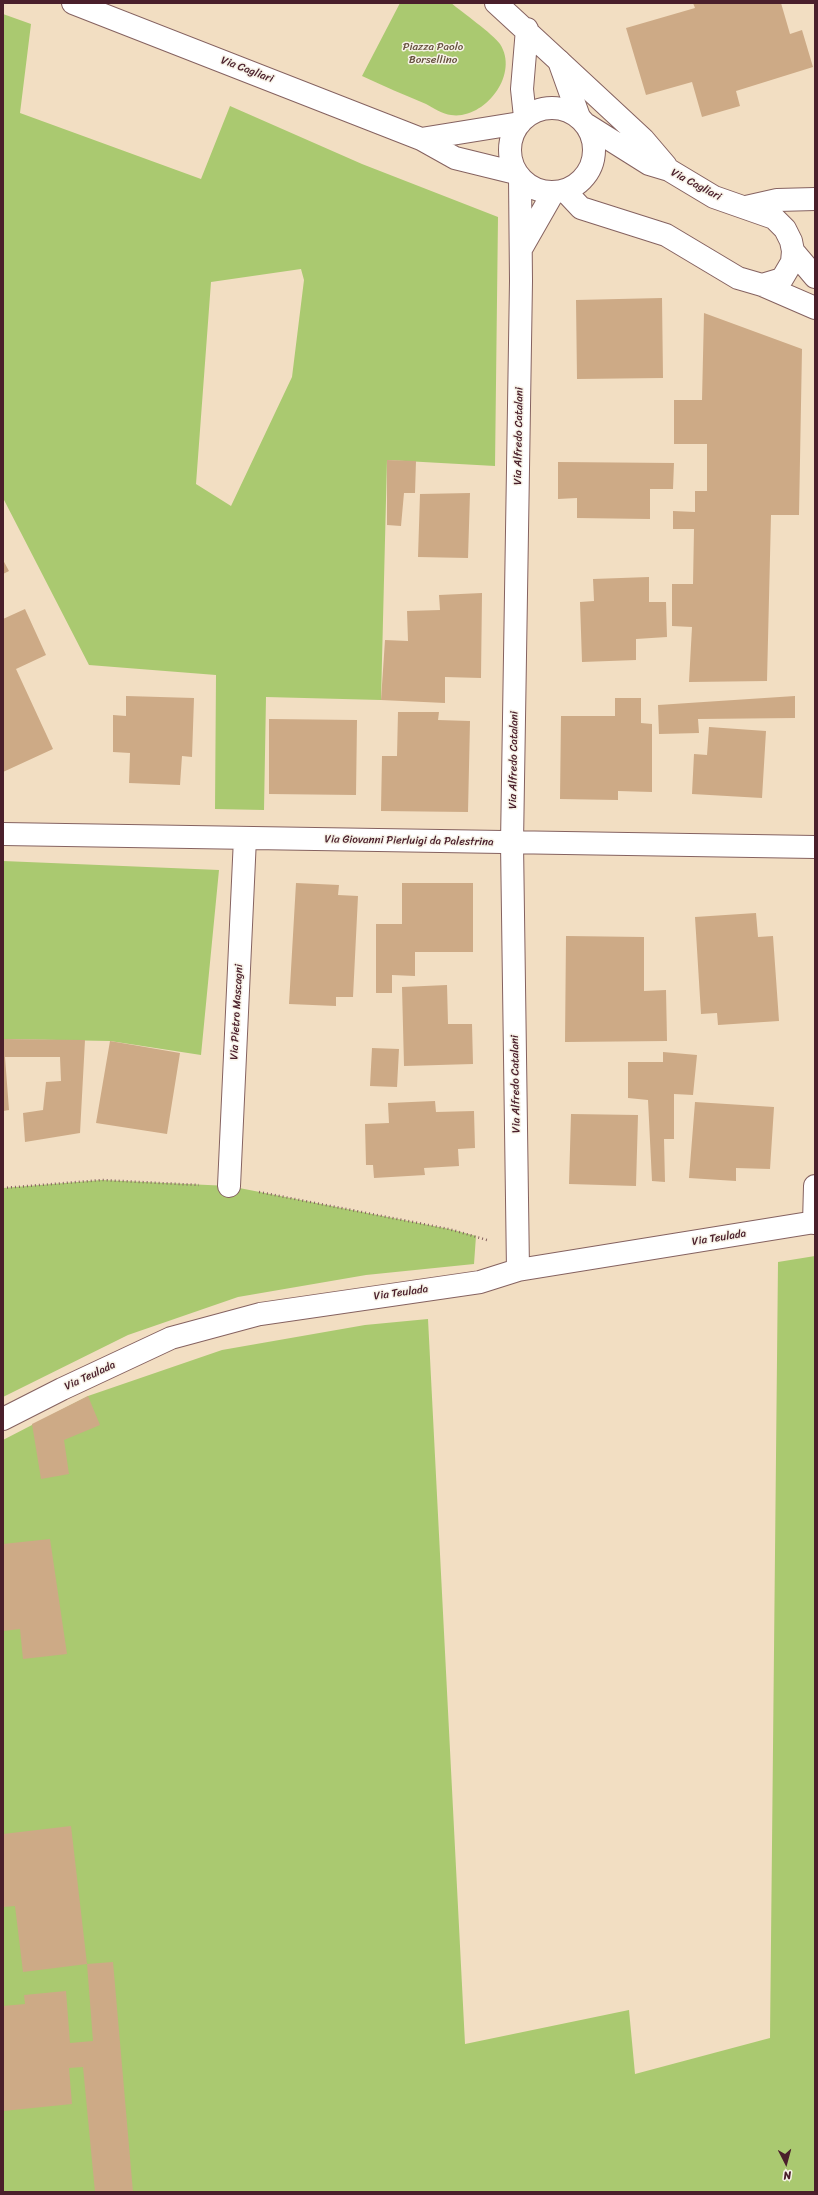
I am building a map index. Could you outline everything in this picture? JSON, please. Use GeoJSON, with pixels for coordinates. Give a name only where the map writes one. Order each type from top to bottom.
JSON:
{"type":"FeatureCollection","features":[{"type":"Feature","properties":{"kind":"street","name":"Via Cagliari"},"geometry":{"type":"LineString","coordinates":[[73,3],[421,139],[455,158],[518,175]]}},
{"type":"Feature","properties":{"kind":"street"},"geometry":{"type":"LineString","coordinates":[[506,6],[559,61],[643,139],[669,170]]}},
{"type":"Feature","properties":{"kind":"street"},"geometry":{"type":"LineString","coordinates":[[527,29],[522,89],[522,120],[514,132],[510,146],[511,160],[518,175],[526,184],[537,190],[559,192],[577,185],[586,176],[593,164],[595,151],[593,137],[583,121],[559,61]]}},
{"type":"Feature","properties":{"kind":"street"},"geometry":{"type":"LineString","coordinates":[[421,139],[522,120],[544,108],[568,110],[583,121]]}},
{"type":"Feature","properties":{"kind":"street","name":"Via Cagliari"},"geometry":{"type":"LineString","coordinates":[[583,121],[649,164],[669,170],[714,197],[774,218],[785,229],[793,251],[815,277]]}},
{"type":"Feature","properties":{"kind":"street","name":"Via Alfredo Catalani"},"geometry":{"type":"LineString","coordinates":[[518,175],[521,249],[512,843],[518,1270]]}},
{"type":"Feature","properties":{"kind":"street"},"geometry":{"type":"LineString","coordinates":[[521,249],[559,192]]}},
{"type":"Feature","properties":{"kind":"street"},"geometry":{"type":"LineString","coordinates":[[559,192],[581,208],[666,235],[738,278],[762,285],[815,308]]}},
{"type":"Feature","properties":{"kind":"street"},"geometry":{"type":"LineString","coordinates":[[746,207],[777,200],[815,199]]}},
{"type":"Feature","properties":{"kind":"street"},"geometry":{"type":"LineString","coordinates":[[762,285],[782,278],[792,262],[793,251]]}},
{"type":"Feature","properties":{"kind":"street","name":"Via Giovanni Pierluigi da Palestrina"},"geometry":{"type":"LineString","coordinates":[[3,834],[815,847]]}},
{"type":"Feature","properties":{"kind":"street","name":"Via Pietro Mascagni"},"geometry":{"type":"LineString","coordinates":[[229,1186],[245,838]]}},
{"type":"Feature","properties":{"kind":"street"},"geometry":{"type":"LineString","coordinates":[[815,1186],[815,1222]]}},
{"type":"Feature","properties":{"kind":"street","name":"Via Teulada"},"geometry":{"type":"LineString","coordinates":[[3,1419],[62,1389],[170,1338],[260,1314],[480,1282],[518,1270],[815,1222]]}},
{"type":"Feature","properties":{"kind":"path"},"geometry":{"type":"LineString","coordinates":[[3,1188],[102,1180],[229,1186],[449,1229],[518,1248]]}},
{"type":"Feature","properties":{"kind":"green space","name":"Piazza Paolo Borsellino"},"geometry":{"type":"Polygon","coordinates":[[[400,3],[451,3],[484,29],[500,44],[505,56],[505,69],[502,81],[495,93],[486,103],[463,115],[451,115],[441,112],[362,76],[400,3]]]}},
{"type":"Feature","properties":{"kind":"green space"},"geometry":{"type":"Polygon","coordinates":[[[3,14],[31,24],[20,113],[201,179],[230,106],[362,164],[498,217],[495,466],[387,460],[381,700],[266,697],[264,810],[215,809],[216,675],[89,665],[3,498],[3,14]],[[301,269],[211,282],[196,484],[231,506],[292,377],[304,280],[301,269]]]}},
{"type":"Feature","properties":{"kind":"green space"},"geometry":{"type":"Polygon","coordinates":[[[3,861],[219,870],[201,1055],[110,1041],[3,1039],[3,861]]]}},
{"type":"Feature","properties":{"kind":"green space"},"geometry":{"type":"Polygon","coordinates":[[[102,1180],[229,1186],[449,1229],[476,1236],[474,1264],[366,1275],[238,1297],[128,1335],[3,1397],[3,1188],[102,1180]]]}},
{"type":"Feature","properties":{"kind":"green space"},"geometry":{"type":"Polygon","coordinates":[[[815,1256],[815,2192],[3,2192],[3,1440],[88,1396],[222,1350],[365,1325],[428,1319],[465,2044],[629,2010],[635,2074],[770,2038],[778,1262],[815,1256]]]}},
{"type":"Feature","properties":{"kind":"building"},"geometry":{"type":"Polygon","coordinates":[[[693,3],[781,3],[790,34],[802,30],[813,67],[736,91],[740,106],[702,117],[692,82],[646,95],[626,28],[695,8],[693,3]]]}},
{"type":"Feature","properties":{"kind":"building"},"geometry":{"type":"Polygon","coordinates":[[[662,298],[663,378],[577,379],[576,300],[662,298]]]}},
{"type":"Feature","properties":{"kind":"building"},"geometry":{"type":"Polygon","coordinates":[[[704,313],[802,349],[799,515],[771,515],[767,681],[689,682],[692,627],[672,626],[672,584],[693,584],[694,529],[673,529],[673,511],[695,512],[695,491],[707,491],[707,444],[674,444],[674,400],[702,400],[704,313]]]}},
{"type":"Feature","properties":{"kind":"building"},"geometry":{"type":"Polygon","coordinates":[[[387,460],[416,461],[415,493],[404,493],[401,526],[387,525],[387,460]]]}},
{"type":"Feature","properties":{"kind":"building"},"geometry":{"type":"Polygon","coordinates":[[[558,462],[674,463],[673,489],[650,489],[650,519],[577,518],[577,498],[558,499],[558,462]]]}},
{"type":"Feature","properties":{"kind":"building"},"geometry":{"type":"Polygon","coordinates":[[[470,493],[468,558],[418,557],[420,494],[470,493]]]}},
{"type":"Feature","properties":{"kind":"building"},"geometry":{"type":"Polygon","coordinates":[[[3,560],[9,571],[3,574],[3,560]]]}},
{"type":"Feature","properties":{"kind":"building"},"geometry":{"type":"Polygon","coordinates":[[[649,577],[649,602],[666,602],[667,637],[636,639],[636,660],[582,662],[580,602],[594,601],[593,579],[649,577]]]}},
{"type":"Feature","properties":{"kind":"building"},"geometry":{"type":"Polygon","coordinates":[[[482,593],[481,678],[445,677],[445,703],[381,700],[385,640],[408,641],[407,611],[440,610],[439,595],[482,593]]]}},
{"type":"Feature","properties":{"kind":"building"},"geometry":{"type":"Polygon","coordinates":[[[25,609],[46,655],[16,669],[53,749],[3,772],[3,619],[25,609]]]}},
{"type":"Feature","properties":{"kind":"building"},"geometry":{"type":"Polygon","coordinates":[[[126,696],[194,698],[192,757],[182,756],[180,785],[129,783],[130,753],[113,752],[113,715],[126,716],[126,696]]]}},
{"type":"Feature","properties":{"kind":"building"},"geometry":{"type":"Polygon","coordinates":[[[795,696],[795,718],[698,719],[699,733],[659,734],[658,705],[795,696]]]}},
{"type":"Feature","properties":{"kind":"building"},"geometry":{"type":"Polygon","coordinates":[[[615,698],[641,698],[641,723],[652,724],[652,792],[618,791],[618,800],[560,799],[561,716],[615,716],[615,698]]]}},
{"type":"Feature","properties":{"kind":"building"},"geometry":{"type":"Polygon","coordinates":[[[398,712],[439,712],[438,720],[470,721],[468,812],[381,811],[382,756],[397,756],[398,712]]]}},
{"type":"Feature","properties":{"kind":"building"},"geometry":{"type":"Polygon","coordinates":[[[269,719],[357,720],[356,795],[269,794],[269,719]]]}},
{"type":"Feature","properties":{"kind":"building"},"geometry":{"type":"Polygon","coordinates":[[[709,727],[766,731],[762,798],[692,794],[694,754],[707,755],[709,727]]]}},
{"type":"Feature","properties":{"kind":"building"},"geometry":{"type":"Polygon","coordinates":[[[296,883],[339,885],[338,895],[358,896],[353,997],[336,997],[336,1006],[289,1004],[296,883]]]}},
{"type":"Feature","properties":{"kind":"building"},"geometry":{"type":"Polygon","coordinates":[[[402,883],[473,883],[473,952],[415,952],[415,976],[392,975],[392,993],[376,993],[376,924],[402,924],[402,883]]]}},
{"type":"Feature","properties":{"kind":"building"},"geometry":{"type":"Polygon","coordinates":[[[756,913],[758,937],[773,936],[779,1021],[718,1025],[717,1013],[701,1014],[695,917],[756,913]]]}},
{"type":"Feature","properties":{"kind":"building"},"geometry":{"type":"Polygon","coordinates":[[[566,936],[644,937],[644,991],[666,990],[667,1041],[565,1042],[566,936]]]}},
{"type":"Feature","properties":{"kind":"building"},"geometry":{"type":"Polygon","coordinates":[[[447,985],[448,1024],[472,1024],[473,1064],[404,1066],[402,987],[447,985]]]}},
{"type":"Feature","properties":{"kind":"building"},"geometry":{"type":"Polygon","coordinates":[[[3,1039],[85,1040],[80,1133],[25,1142],[23,1113],[43,1110],[46,1082],[61,1081],[60,1057],[5,1057],[9,1110],[3,1111],[3,1039]]]}},
{"type":"Feature","properties":{"kind":"building"},"geometry":{"type":"Polygon","coordinates":[[[110,1041],[180,1053],[167,1134],[96,1123],[110,1041]]]}},
{"type":"Feature","properties":{"kind":"building"},"geometry":{"type":"Polygon","coordinates":[[[372,1048],[399,1049],[397,1087],[370,1086],[372,1048]]]}},
{"type":"Feature","properties":{"kind":"building"},"geometry":{"type":"Polygon","coordinates":[[[663,1052],[697,1055],[693,1095],[674,1094],[674,1139],[664,1139],[665,1182],[652,1181],[648,1100],[628,1098],[628,1062],[663,1062],[663,1052]]]}},
{"type":"Feature","properties":{"kind":"building"},"geometry":{"type":"Polygon","coordinates":[[[435,1101],[436,1112],[474,1111],[475,1148],[458,1149],[459,1166],[424,1168],[425,1175],[374,1178],[373,1165],[366,1165],[365,1124],[389,1123],[388,1103],[435,1101]]]}},
{"type":"Feature","properties":{"kind":"building"},"geometry":{"type":"Polygon","coordinates":[[[695,1102],[774,1107],[770,1169],[736,1168],[736,1181],[689,1178],[695,1102]]]}},
{"type":"Feature","properties":{"kind":"building"},"geometry":{"type":"Polygon","coordinates":[[[571,1114],[638,1115],[636,1186],[569,1184],[571,1114]]]}},
{"type":"Feature","properties":{"kind":"building"},"geometry":{"type":"Polygon","coordinates":[[[88,1396],[100,1425],[64,1440],[69,1474],[41,1479],[32,1424],[88,1396]]]}},
{"type":"Feature","properties":{"kind":"building"},"geometry":{"type":"Polygon","coordinates":[[[50,1539],[67,1654],[23,1659],[20,1629],[3,1631],[3,1544],[50,1539]]]}},
{"type":"Feature","properties":{"kind":"building"},"geometry":{"type":"Polygon","coordinates":[[[71,1826],[87,1964],[23,1972],[15,1906],[3,1907],[3,1834],[71,1826]]]}},
{"type":"Feature","properties":{"kind":"building"},"geometry":{"type":"Polygon","coordinates":[[[113,1962],[133,2192],[95,2192],[83,2067],[69,2068],[72,2104],[3,2111],[3,2006],[25,2004],[24,1995],[66,1991],[70,2043],[93,2041],[87,1964],[113,1962]]]}}]}
